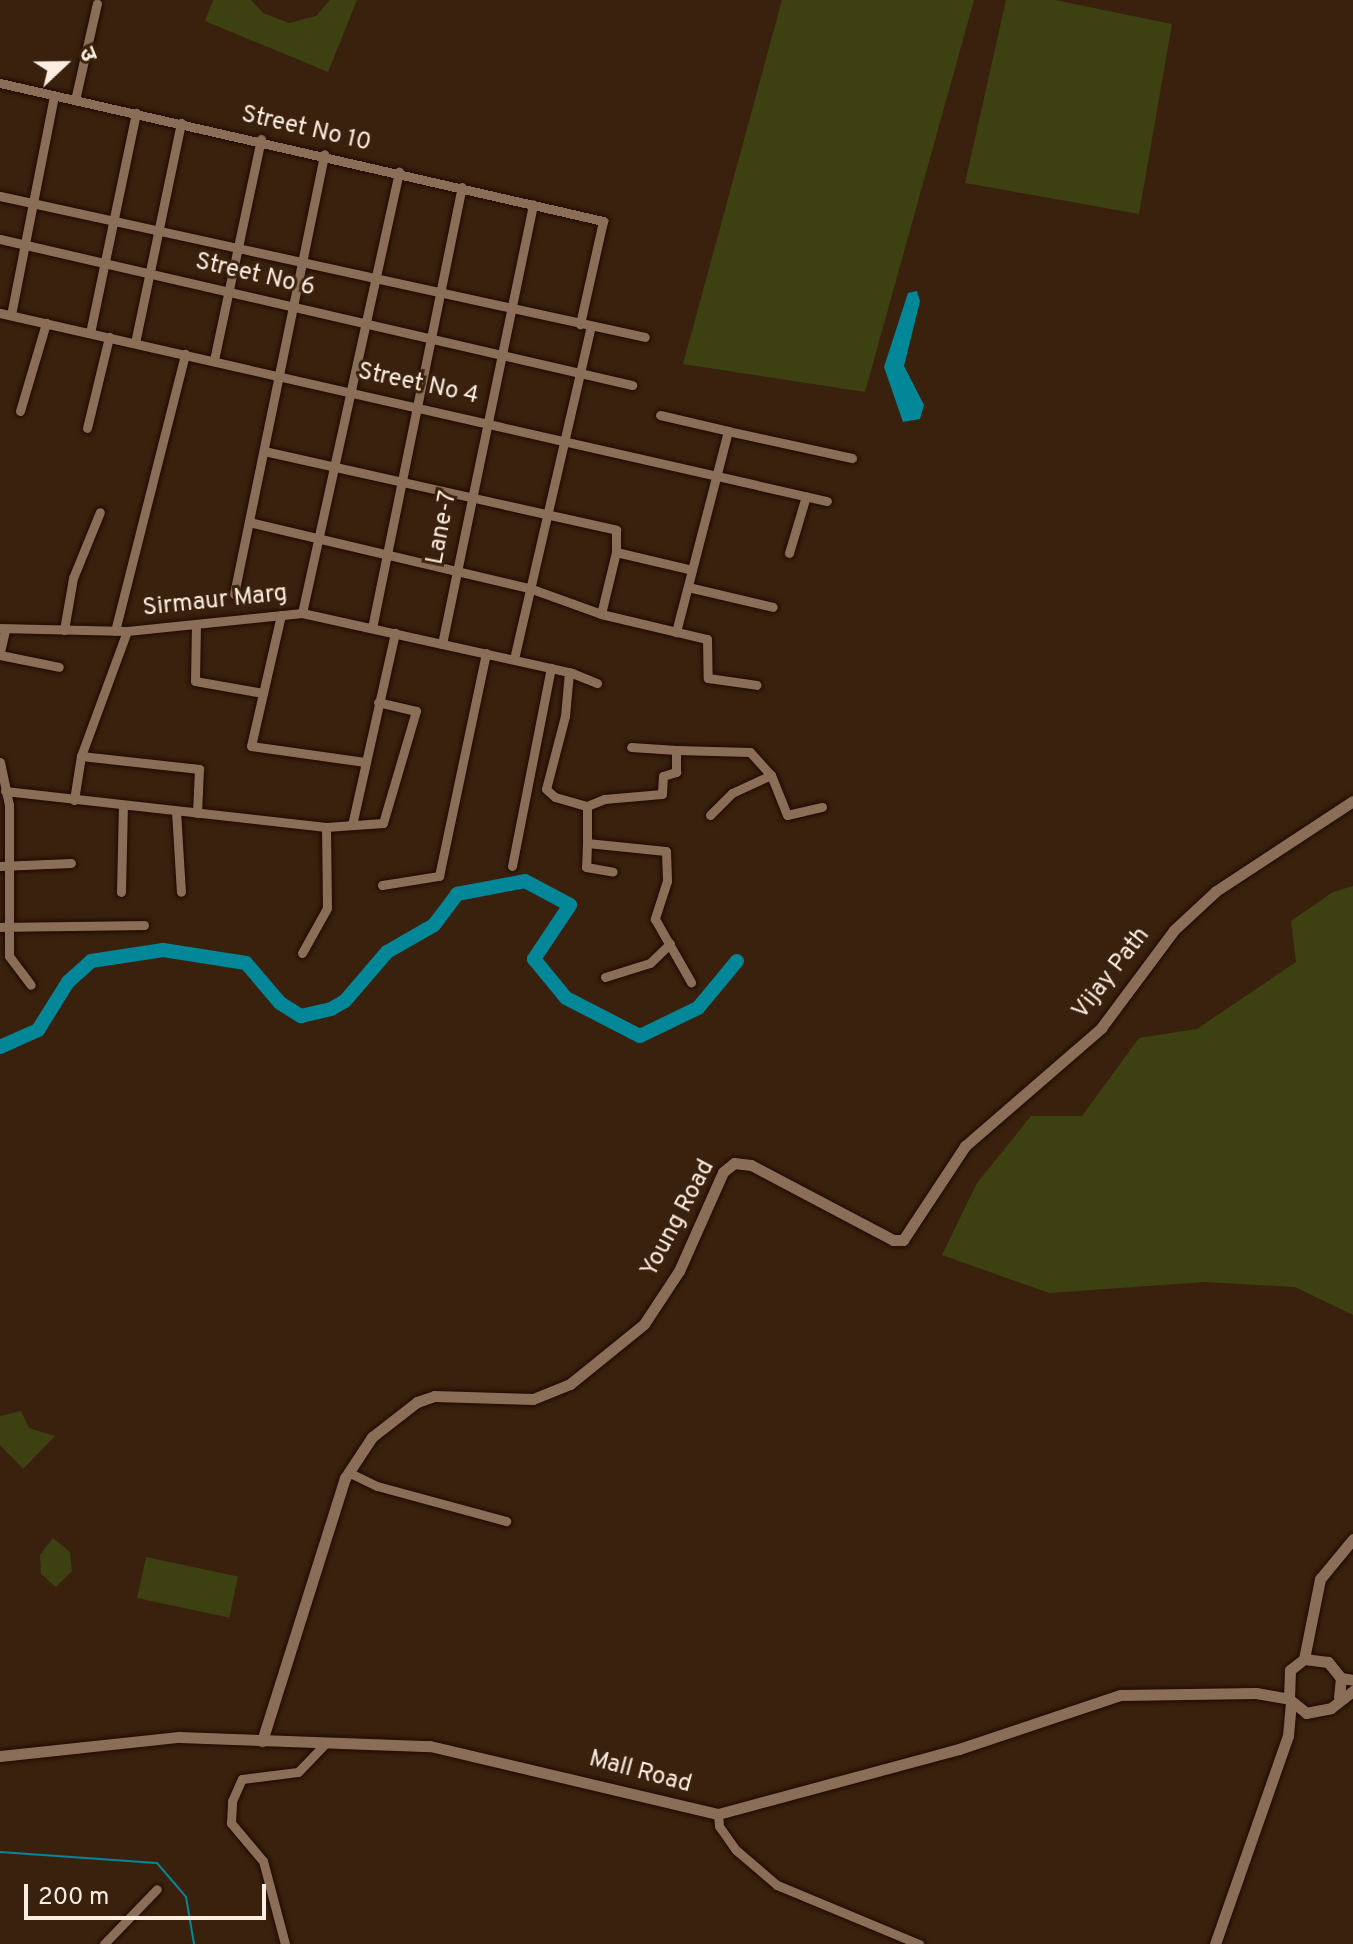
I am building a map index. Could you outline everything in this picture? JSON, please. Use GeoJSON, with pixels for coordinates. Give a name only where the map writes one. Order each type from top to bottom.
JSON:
{"type":"FeatureCollection","features":[{"type":"Feature","properties":{"kind":"street"},"geometry":{"type":"LineString","coordinates":[[75,100],[97,3]]}},
{"type":"Feature","properties":{"kind":"street","name":"Street No 10"},"geometry":{"type":"LineString","coordinates":[[0,83],[261,139],[603,221],[585,325]]}},
{"type":"Feature","properties":{"kind":"street"},"geometry":{"type":"LineString","coordinates":[[11,315],[36,202],[54,96]]}},
{"type":"Feature","properties":{"kind":"street"},"geometry":{"type":"LineString","coordinates":[[90,333],[118,219],[136,113]]}},
{"type":"Feature","properties":{"kind":"street"},"geometry":{"type":"LineString","coordinates":[[135,343],[181,123]]}},
{"type":"Feature","properties":{"kind":"street"},"geometry":{"type":"LineString","coordinates":[[214,360],[261,139]]}},
{"type":"Feature","properties":{"kind":"street"},"geometry":{"type":"LineString","coordinates":[[234,594],[305,263],[324,154]]}},
{"type":"Feature","properties":{"kind":"street"},"geometry":{"type":"LineString","coordinates":[[302,613],[399,172]]}},
{"type":"Feature","properties":{"kind":"street"},"geometry":{"type":"LineString","coordinates":[[372,628],[462,187]]}},
{"type":"Feature","properties":{"kind":"street"},"geometry":{"type":"LineString","coordinates":[[0,196],[118,219],[645,337]]}},
{"type":"Feature","properties":{"kind":"street","name":"Lane-7"},"geometry":{"type":"LineString","coordinates":[[442,644],[485,420],[533,204]]}},
{"type":"Feature","properties":{"kind":"street","name":"Street No 6"},"geometry":{"type":"LineString","coordinates":[[0,239],[632,385]]}},
{"type":"Feature","properties":{"kind":"street","name":"Street No 4"},"geometry":{"type":"LineString","coordinates":[[0,313],[565,438],[827,501]]}},
{"type":"Feature","properties":{"kind":"street"},"geometry":{"type":"LineString","coordinates":[[20,411],[46,323]]}},
{"type":"Feature","properties":{"kind":"street"},"geometry":{"type":"LineString","coordinates":[[514,659],[580,373],[585,325]]}},
{"type":"Feature","properties":{"kind":"street"},"geometry":{"type":"LineString","coordinates":[[87,428],[109,337]]}},
{"type":"Feature","properties":{"kind":"street"},"geometry":{"type":"LineString","coordinates":[[115,631],[185,354]]}},
{"type":"Feature","properties":{"kind":"street"},"geometry":{"type":"LineString","coordinates":[[660,415],[852,458]]}},
{"type":"Feature","properties":{"kind":"street"},"geometry":{"type":"LineString","coordinates":[[676,632],[728,431]]}},
{"type":"Feature","properties":{"kind":"street"},"geometry":{"type":"LineString","coordinates":[[264,451],[618,531],[601,614]]}},
{"type":"Feature","properties":{"kind":"street"},"geometry":{"type":"LineString","coordinates":[[789,553],[806,496]]}},
{"type":"Feature","properties":{"kind":"street"},"geometry":{"type":"LineString","coordinates":[[64,630],[73,578],[100,512]]}},
{"type":"Feature","properties":{"kind":"street"},"geometry":{"type":"LineString","coordinates":[[249,522],[532,589],[601,614],[709,641],[708,678],[757,685]]}},
{"type":"Feature","properties":{"kind":"street"},"geometry":{"type":"LineString","coordinates":[[616,552],[692,570]]}},
{"type":"Feature","properties":{"kind":"street"},"geometry":{"type":"LineString","coordinates":[[688,587],[773,607]]}},
{"type":"Feature","properties":{"kind":"street","name":"Sirmaur Marg"},"geometry":{"type":"LineString","coordinates":[[2,629],[127,631],[302,613],[570,672],[597,683]]}},
{"type":"Feature","properties":{"kind":"street"},"geometry":{"type":"LineString","coordinates":[[281,615],[252,747],[365,762]]}},
{"type":"Feature","properties":{"kind":"street"},"geometry":{"type":"LineString","coordinates":[[196,624],[195,681],[263,693]]}},
{"type":"Feature","properties":{"kind":"street"},"geometry":{"type":"LineString","coordinates":[[2,629],[0,654],[59,667]]}},
{"type":"Feature","properties":{"kind":"street"},"geometry":{"type":"LineString","coordinates":[[74,800],[81,756],[127,631]]}},
{"type":"Feature","properties":{"kind":"street"},"geometry":{"type":"LineString","coordinates":[[352,825],[395,633]]}},
{"type":"Feature","properties":{"kind":"street"},"geometry":{"type":"LineString","coordinates":[[382,885],[439,876],[486,653]]}},
{"type":"Feature","properties":{"kind":"street"},"geometry":{"type":"LineString","coordinates":[[512,866],[551,668]]}},
{"type":"Feature","properties":{"kind":"street"},"geometry":{"type":"LineString","coordinates":[[570,672],[565,716],[546,789],[555,797],[587,806],[604,799],[662,794],[663,776],[676,772],[676,750]]}},
{"type":"Feature","properties":{"kind":"street"},"geometry":{"type":"LineString","coordinates":[[5,791],[326,827],[386,821],[416,711],[378,702]]}},
{"type":"Feature","properties":{"kind":"street"},"geometry":{"type":"LineString","coordinates":[[631,747],[746,750],[771,775],[787,815],[822,807]]}},
{"type":"Feature","properties":{"kind":"street"},"geometry":{"type":"LineString","coordinates":[[81,756],[199,769],[197,813]]}},
{"type":"Feature","properties":{"kind":"street"},"geometry":{"type":"LineString","coordinates":[[0,762],[5,791],[5,926],[10,959],[31,985]]}},
{"type":"Feature","properties":{"kind":"street"},"geometry":{"type":"LineString","coordinates":[[710,815],[732,793],[771,775]]}},
{"type":"Feature","properties":{"kind":"street","name":"Vijay Path"},"geometry":{"type":"LineString","coordinates":[[903,1240],[965,1146],[1101,1028],[1174,930],[1216,891],[1353,801]]}},
{"type":"Feature","properties":{"kind":"street"},"geometry":{"type":"LineString","coordinates":[[121,892],[123,805]]}},
{"type":"Feature","properties":{"kind":"street"},"geometry":{"type":"LineString","coordinates":[[587,806],[586,867],[613,872]]}},
{"type":"Feature","properties":{"kind":"street"},"geometry":{"type":"LineString","coordinates":[[176,811],[181,892]]}},
{"type":"Feature","properties":{"kind":"street"},"geometry":{"type":"LineString","coordinates":[[302,953],[327,908],[326,827]]}},
{"type":"Feature","properties":{"kind":"street"},"geometry":{"type":"LineString","coordinates":[[587,843],[666,851],[667,881],[655,915],[691,982]]}},
{"type":"Feature","properties":{"kind":"street"},"geometry":{"type":"LineString","coordinates":[[5,866],[71,863]]}},
{"type":"Feature","properties":{"kind":"street"},"geometry":{"type":"LineString","coordinates":[[5,926],[144,925]]}},
{"type":"Feature","properties":{"kind":"street"},"geometry":{"type":"LineString","coordinates":[[605,977],[650,963],[670,944]]}},
{"type":"Feature","properties":{"kind":"street","name":"Young Road"},"geometry":{"type":"LineString","coordinates":[[262,1741],[348,1472],[372,1437],[417,1402],[456,1393],[533,1399],[570,1384],[644,1324],[679,1271],[723,1172],[734,1163],[751,1165],[893,1240],[903,1240]]}},
{"type":"Feature","properties":{"kind":"street"},"geometry":{"type":"LineString","coordinates":[[348,1472],[377,1486],[506,1521]]}},
{"type":"Feature","properties":{"kind":"street"},"geometry":{"type":"LineString","coordinates":[[1256,1693],[1286,1679],[1304,1659],[1320,1579],[1353,1539]]}},
{"type":"Feature","properties":{"kind":"street"},"geometry":{"type":"LineString","coordinates":[[1311,1626],[1318,1658]]}},
{"type":"Feature","properties":{"kind":"street"},"geometry":{"type":"LineString","coordinates":[[1288,1736],[1306,1713],[1331,1708],[1347,1679],[1318,1658],[1304,1659]]}},
{"type":"Feature","properties":{"kind":"street"},"geometry":{"type":"LineString","coordinates":[[1215,1944],[1288,1736],[1290,1700],[1286,1679]]}},
{"type":"Feature","properties":{"kind":"street"},"geometry":{"type":"LineString","coordinates":[[1339,1697],[1353,1691]]}},
{"type":"Feature","properties":{"kind":"street"},"geometry":{"type":"LineString","coordinates":[[1256,1693],[1290,1700],[1306,1713]]}},
{"type":"Feature","properties":{"kind":"street","name":"Mall Road"},"geometry":{"type":"LineString","coordinates":[[0,1756],[179,1737],[467,1751],[718,1814],[959,1749],[1120,1695],[1256,1693]]}},
{"type":"Feature","properties":{"kind":"street"},"geometry":{"type":"LineString","coordinates":[[285,1944],[263,1861],[231,1823],[232,1801],[242,1779],[298,1772],[326,1743]]}},
{"type":"Feature","properties":{"kind":"street"},"geometry":{"type":"LineString","coordinates":[[718,1814],[719,1826],[736,1850],[777,1885],[919,1944]]}},
{"type":"Feature","properties":{"kind":"street"},"geometry":{"type":"LineString","coordinates":[[104,1944],[157,1889]]}},
{"type":"Feature","properties":{"kind":"green space"},"geometry":{"type":"Polygon","coordinates":[[[213,0],[251,0],[263,13],[289,23],[316,16],[330,0],[357,0],[328,72],[205,21],[213,0]]]}},
{"type":"Feature","properties":{"kind":"green space"},"geometry":{"type":"Polygon","coordinates":[[[782,0],[974,0],[865,392],[683,364],[782,0]]]}},
{"type":"Feature","properties":{"kind":"green space"},"geometry":{"type":"Polygon","coordinates":[[[1006,0],[1055,0],[1172,24],[1139,214],[965,183],[1006,0]]]}},
{"type":"Feature","properties":{"kind":"green space"},"geometry":{"type":"Polygon","coordinates":[[[1353,886],[1353,1315],[1295,1287],[1205,1282],[1049,1293],[942,1255],[977,1183],[1031,1116],[1082,1116],[1139,1038],[1197,1029],[1296,962],[1291,921],[1333,892],[1353,886]]]}},
{"type":"Feature","properties":{"kind":"green space"},"geometry":{"type":"Polygon","coordinates":[[[21,1411],[29,1428],[55,1436],[23,1469],[0,1445],[0,1416],[21,1411]]]}},
{"type":"Feature","properties":{"kind":"green space"},"geometry":{"type":"Polygon","coordinates":[[[53,1538],[70,1552],[72,1571],[56,1587],[41,1574],[40,1555],[53,1538]]]}},
{"type":"Feature","properties":{"kind":"green space"},"geometry":{"type":"Polygon","coordinates":[[[146,1557],[238,1577],[229,1618],[137,1598],[146,1557]]]}},
{"type":"Feature","properties":{"kind":"water"},"geometry":{"type":"Polygon","coordinates":[[[917,291],[920,301],[904,366],[924,405],[920,419],[903,422],[884,367],[908,293],[917,291]]]}},
{"type":"Feature","properties":{"kind":"waterway"},"geometry":{"type":"LineString","coordinates":[[0,1047],[38,1030],[68,982],[91,961],[163,950],[246,963],[280,1003],[301,1016],[331,1009],[345,1001],[387,952],[434,925],[457,894],[525,881],[570,905],[534,959],[566,998],[640,1036],[698,1008],[737,961]]}},
{"type":"Feature","properties":{"kind":"waterway"},"geometry":{"type":"LineString","coordinates":[[0,1852],[157,1863],[186,1897],[194,1944]]}}]}
